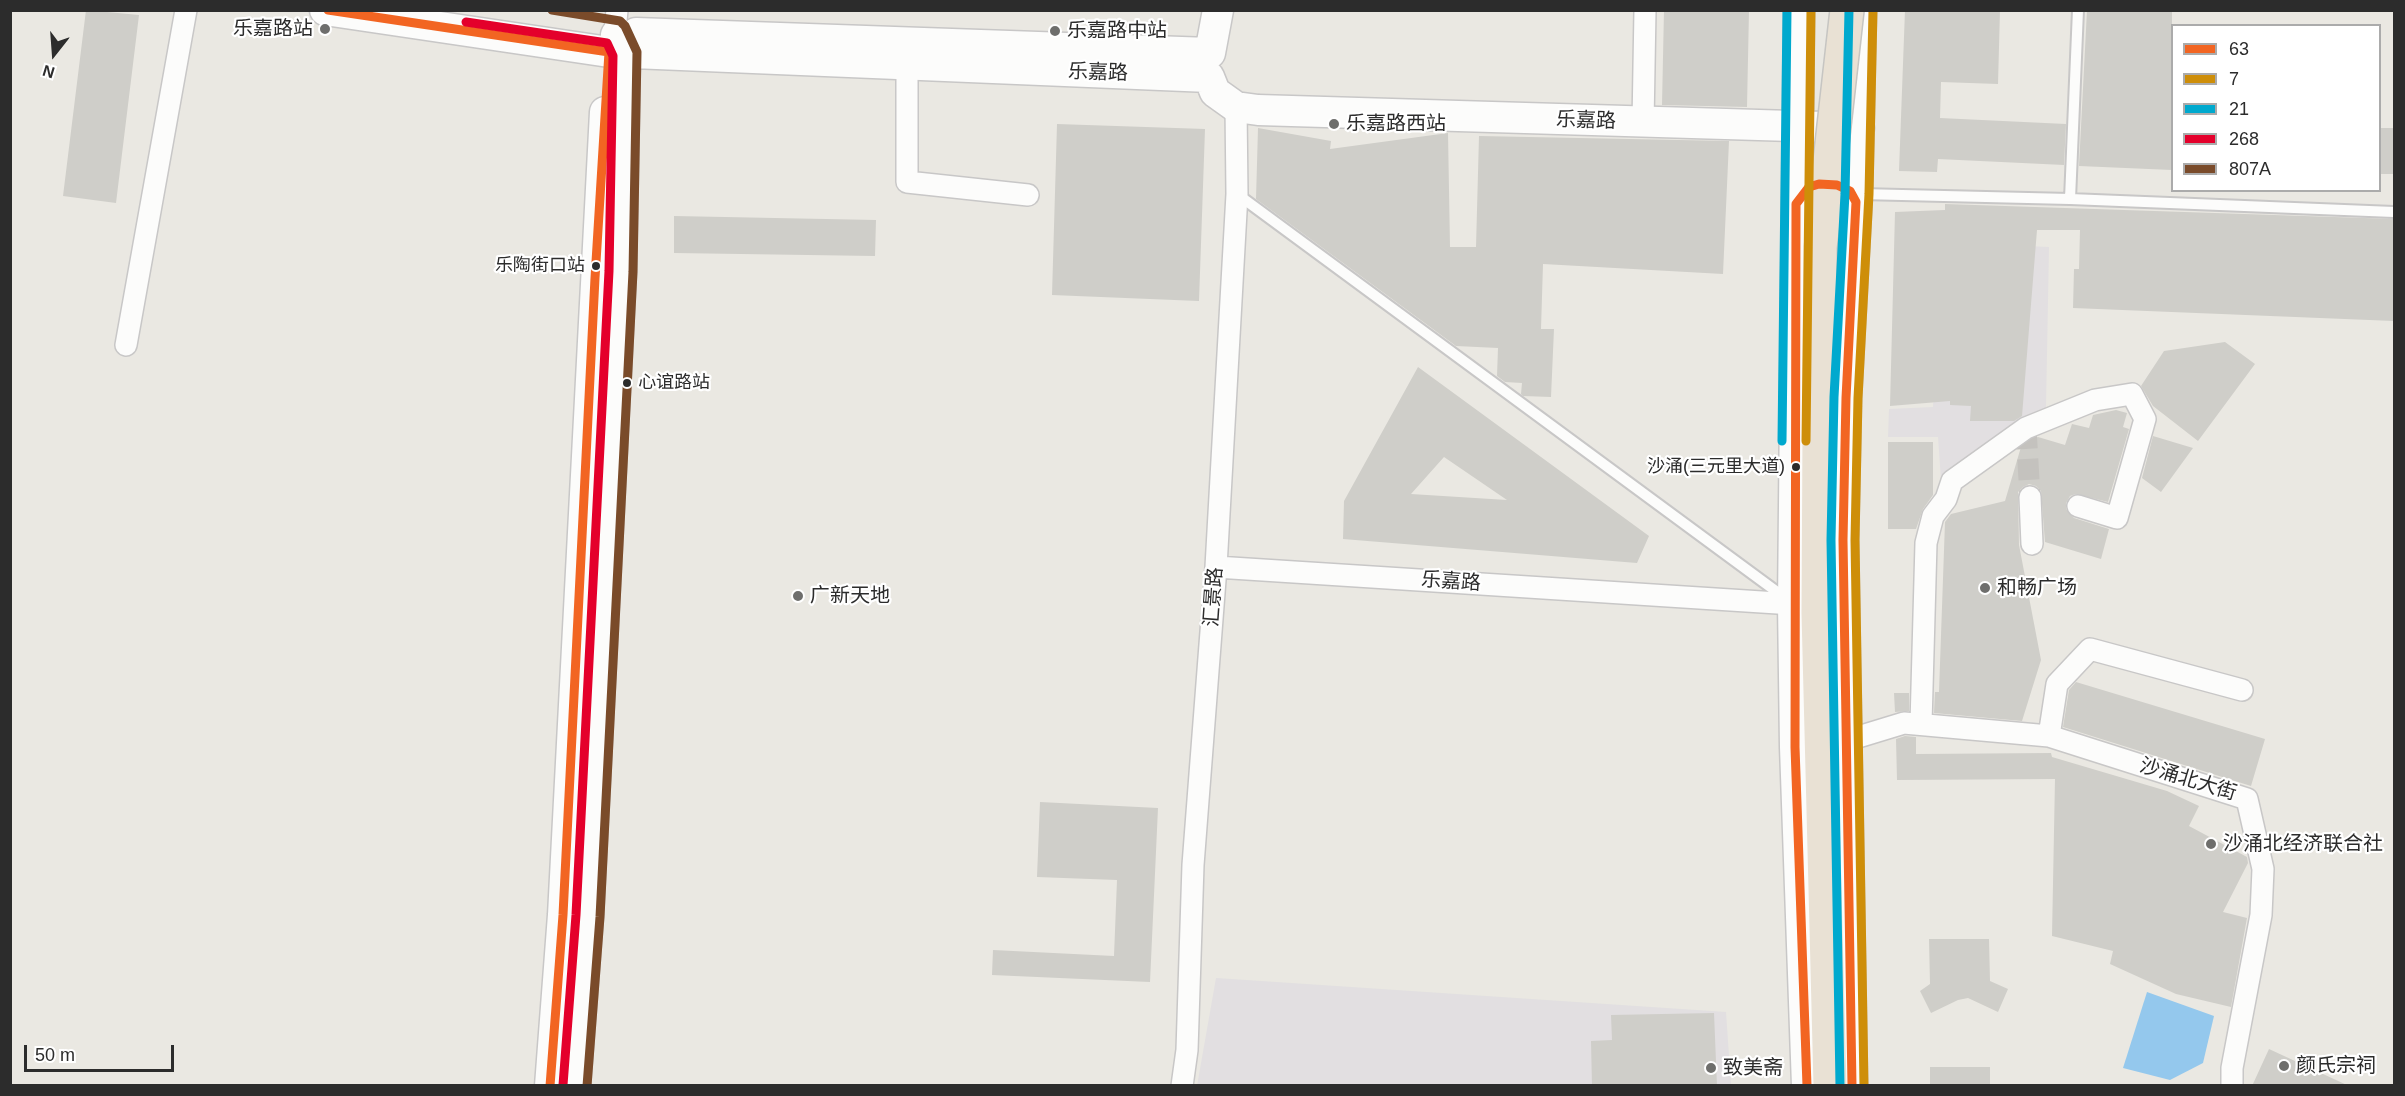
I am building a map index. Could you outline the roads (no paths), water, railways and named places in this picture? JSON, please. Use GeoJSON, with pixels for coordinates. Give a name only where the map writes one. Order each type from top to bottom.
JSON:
{"type":"FeatureCollection","features":[{"type":"Feature","properties":{"kind":"highway"},"geometry":{"type":"LineString","coordinates":[[1826,10],[1833,201]]}},
{"type":"Feature","properties":{"kind":"highway"},"geometry":{"type":"LineString","coordinates":[[1830,1086],[1820,747],[1818,530],[1820,247],[1833,201],[1847,10]]}},
{"type":"Feature","properties":{"kind":"street"},"geometry":{"type":"LineString","coordinates":[[126,345],[186,10]]}},
{"type":"Feature","properties":{"kind":"street","name":"乐嘉路"},"geometry":{"type":"LineString","coordinates":[[325,10],[907,66],[1209,65]]}},
{"type":"Feature","properties":{"kind":"street","name":"乐嘉路"},"geometry":{"type":"LineString","coordinates":[[468,10],[616,37],[1209,65]]}},
{"type":"Feature","properties":{"kind":"street"},"geometry":{"type":"LineString","coordinates":[[1218,10],[1209,65],[1215,92],[1236,107]]}},
{"type":"Feature","properties":{"kind":"street"},"geometry":{"type":"LineString","coordinates":[[1643,123],[1645,10]]}},
{"type":"Feature","properties":{"kind":"street"},"geometry":{"type":"LineString","coordinates":[[1799,10],[1797,127],[1833,201],[1844,471],[1845,741],[1852,1086]]}},
{"type":"Feature","properties":{"kind":"street"},"geometry":{"type":"LineString","coordinates":[[1807,1086],[1795,747],[1793,604],[1833,201],[1859,128],[1861,10]]}},
{"type":"Feature","properties":{"kind":"street"},"geometry":{"type":"LineString","coordinates":[[550,1086],[563,915],[595,278],[616,37]]}},
{"type":"Feature","properties":{"kind":"street"},"geometry":{"type":"LineString","coordinates":[[575,1086],[588,915],[621,271],[616,37]]}},
{"type":"Feature","properties":{"kind":"street"},"geometry":{"type":"LineString","coordinates":[[907,66],[907,182],[1028,195]]}},
{"type":"Feature","properties":{"kind":"street","name":"乐嘉路"},"geometry":{"type":"LineString","coordinates":[[1236,107],[1270,111],[1859,128]]}},
{"type":"Feature","properties":{"kind":"street","name":"汇景路"},"geometry":{"type":"LineString","coordinates":[[1182,1086],[1187,1050],[1192,865],[1216,567],[1237,194],[1236,107]]}},
{"type":"Feature","properties":{"kind":"street"},"geometry":{"type":"LineString","coordinates":[[1921,724],[1926,543],[1933,516],[1946,499],[1952,481],[2026,428],[2095,400],[2132,394],[2145,419],[2117,518],[2078,506]]}},
{"type":"Feature","properties":{"kind":"street"},"geometry":{"type":"LineString","coordinates":[[2030,497],[2032,544]]}},
{"type":"Feature","properties":{"kind":"street","name":"乐嘉路"},"geometry":{"type":"LineString","coordinates":[[1216,567],[1793,604]]}},
{"type":"Feature","properties":{"kind":"street"},"geometry":{"type":"LineString","coordinates":[[2049,736],[2057,684],[2090,649],[2242,690]]}},
{"type":"Feature","properties":{"kind":"street","name":"沙涌北大街"},"geometry":{"type":"LineString","coordinates":[[1845,741],[1904,723],[2049,736],[2247,798],[2263,869],[2261,915],[2232,1068],[2232,1086]]}},
{"type":"Feature","properties":{"kind":"lane"},"geometry":{"type":"LineString","coordinates":[[2070,199],[2078,10]]}},
{"type":"Feature","properties":{"kind":"lane"},"geometry":{"type":"LineString","coordinates":[[1237,194],[1793,604]]}},
{"type":"Feature","properties":{"kind":"lane"},"geometry":{"type":"LineString","coordinates":[[1833,201],[2070,199],[2394,212]]}},
{"type":"Feature","properties":{"kind":"water"},"geometry":{"type":"Polygon","coordinates":[[[2147,992],[2214,1016],[2203,1063],[2170,1080],[2123,1068],[2147,992]]]}},
{"type":"Feature","properties":{"kind":"tunnel"},"geometry":{"type":"LineString","coordinates":[[2026,428],[2030,497]]}},
{"type":"Feature","properties":{"kind":"place","name":"乐嘉路站"},"geometry":{"type":"Point","coordinates":[325,29]}},
{"type":"Feature","properties":{"kind":"place","name":"乐嘉路中站"},"geometry":{"type":"Point","coordinates":[1055,31]}},
{"type":"Feature","properties":{"kind":"place","name":"乐嘉路西站"},"geometry":{"type":"Point","coordinates":[1334,124]}},
{"type":"Feature","properties":{"kind":"place","name":"乐陶街口站"},"geometry":{"type":"Point","coordinates":[596,266]}},
{"type":"Feature","properties":{"kind":"place","name":"心谊路站"},"geometry":{"type":"Point","coordinates":[627,383]}},
{"type":"Feature","properties":{"kind":"place","name":"沙涌(三元里大道)"},"geometry":{"type":"Point","coordinates":[1796,467]}},
{"type":"Feature","properties":{"kind":"place","name":"和畅广场"},"geometry":{"type":"Point","coordinates":[1985,588]}},
{"type":"Feature","properties":{"kind":"place","name":"广新天地"},"geometry":{"type":"Point","coordinates":[798,596]}},
{"type":"Feature","properties":{"kind":"place","name":"沙涌北经济联合社"},"geometry":{"type":"Point","coordinates":[2211,844]}},
{"type":"Feature","properties":{"kind":"place","name":"颜氏宗祠"},"geometry":{"type":"Point","coordinates":[2284,1066]}},
{"type":"Feature","properties":{"kind":"place","name":"致美斋"},"geometry":{"type":"Point","coordinates":[1711,1068]}}]}
